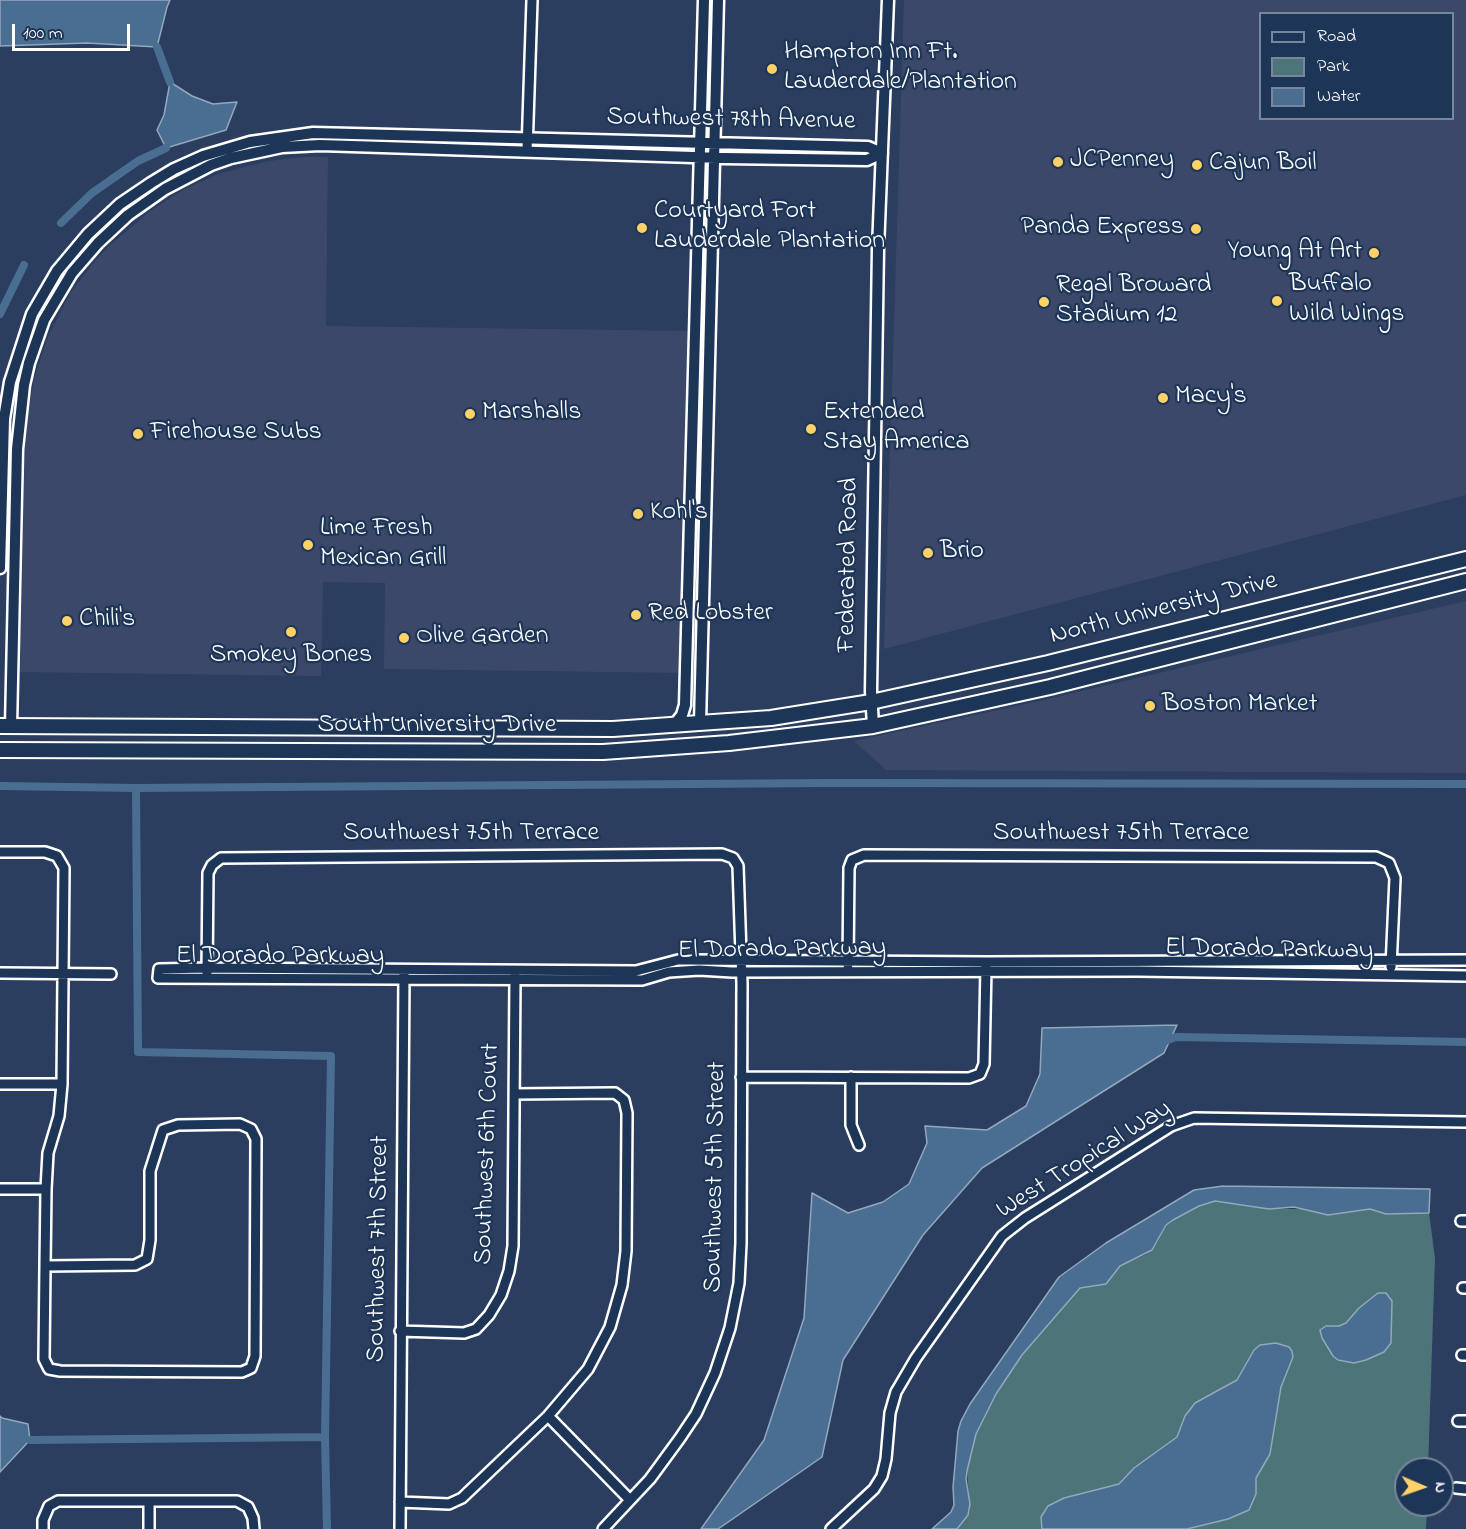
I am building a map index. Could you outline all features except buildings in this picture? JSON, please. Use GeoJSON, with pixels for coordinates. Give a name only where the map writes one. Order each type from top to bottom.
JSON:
{"type":"FeatureCollection","features":[{"type":"Feature","properties":{"kind":"main road","name":"North University Drive"},"geometry":{"type":"LineString","coordinates":[[872,702],[1048,663],[1466,559]]}},
{"type":"Feature","properties":{"kind":"main road"},"geometry":{"type":"LineString","coordinates":[[1318,620],[1336,601],[1418,580],[1428,569]]}},
{"type":"Feature","properties":{"kind":"main road","name":"North University Drive"},"geometry":{"type":"LineString","coordinates":[[873,726],[1050,687],[1466,581]]}},
{"type":"Feature","properties":{"kind":"main road"},"geometry":{"type":"LineString","coordinates":[[997,699],[1009,689],[1153,653],[1164,645],[1172,633]]}},
{"type":"Feature","properties":{"kind":"main road","name":"South University Drive"},"geometry":{"type":"LineString","coordinates":[[6,726],[613,729],[771,718],[872,702]]}},
{"type":"Feature","properties":{"kind":"main road"},"geometry":{"type":"LineString","coordinates":[[672,748],[695,730],[700,723]]}},
{"type":"Feature","properties":{"kind":"main road"},"geometry":{"type":"LineString","coordinates":[[0,740],[6,726]]}},
{"type":"Feature","properties":{"kind":"main road","name":"South University Drive"},"geometry":{"type":"LineString","coordinates":[[0,750],[603,752],[729,743],[873,726]]}},
{"type":"Feature","properties":{"kind":"street"},"geometry":{"type":"LineString","coordinates":[[527,151],[532,0]]}},
{"type":"Feature","properties":{"kind":"street"},"geometry":{"type":"LineString","coordinates":[[674,725],[682,715],[685,705],[704,0]]}},
{"type":"Feature","properties":{"kind":"street"},"geometry":{"type":"LineString","coordinates":[[700,723],[718,0]]}},
{"type":"Feature","properties":{"kind":"street","name":"Federated Road"},"geometry":{"type":"LineString","coordinates":[[873,726],[878,271],[888,0]]}},
{"type":"Feature","properties":{"kind":"street","name":"Southwest 78th Avenue"},"geometry":{"type":"LineString","coordinates":[[0,568],[4,419],[10,382],[32,314],[57,271],[88,234],[120,204],[174,169],[203,156],[250,142],[313,133],[868,147],[882,153]]}},
{"type":"Feature","properties":{"kind":"street"},"geometry":{"type":"LineString","coordinates":[[320,145],[345,134]]}},
{"type":"Feature","properties":{"kind":"street"},"geometry":{"type":"LineString","coordinates":[[337,146],[361,134]]}},
{"type":"Feature","properties":{"kind":"street","name":"Southwest 78th Avenue"},"geometry":{"type":"LineString","coordinates":[[6,726],[16,460],[20,412],[29,363],[44,320],[72,273],[128,214],[174,184],[211,165],[231,158],[282,147],[320,145],[867,160],[882,153]]}},
{"type":"Feature","properties":{"kind":"street"},"geometry":{"type":"LineString","coordinates":[[0,852],[45,852],[57,856],[63,868],[62,1084],[59,1116],[48,1153],[46,1188],[45,1266],[44,1359],[49,1368],[60,1371],[242,1372],[251,1368],[255,1356],[256,1151],[256,1139],[251,1129],[240,1124],[178,1125],[163,1130],[150,1171],[150,1240],[147,1258],[135,1265],[45,1266]]}},
{"type":"Feature","properties":{"kind":"street","name":"Southwest 75th Terrace"},"geometry":{"type":"LineString","coordinates":[[207,968],[208,873],[212,865],[221,858],[723,854],[733,858]]}},
{"type":"Feature","properties":{"kind":"street","name":"Southwest 75th Terrace"},"geometry":{"type":"LineString","coordinates":[[848,966],[848,876],[852,860],[864,855],[1376,857],[1389,863],[1395,878],[1391,962]]}},
{"type":"Feature","properties":{"kind":"street","name":"Southwest 5th Street"},"geometry":{"type":"LineString","coordinates":[[603,1529],[650,1479],[696,1414],[716,1373],[730,1328],[739,1283],[741,960],[738,866],[733,858]]}},
{"type":"Feature","properties":{"kind":"street","name":"El Dorado Parkway"},"geometry":{"type":"LineString","coordinates":[[404,975],[207,968],[158,974],[207,979],[515,975],[636,971],[678,960],[741,960],[848,966],[986,966],[1466,960]]}},
{"type":"Feature","properties":{"kind":"street"},"geometry":{"type":"LineString","coordinates":[[1390,973],[1391,962]]}},
{"type":"Feature","properties":{"kind":"street","name":"El Dorado Parkway"},"geometry":{"type":"LineString","coordinates":[[515,975],[642,980],[682,970],[741,972],[848,966]]}},
{"type":"Feature","properties":{"kind":"street"},"geometry":{"type":"LineString","coordinates":[[741,1077],[969,1078],[980,1074],[984,1064],[986,966]]}},
{"type":"Feature","properties":{"kind":"street","name":"El Dorado Parkway"},"geometry":{"type":"LineString","coordinates":[[986,966],[1466,976]]}},
{"type":"Feature","properties":{"kind":"street"},"geometry":{"type":"LineString","coordinates":[[207,968],[207,979]]}},
{"type":"Feature","properties":{"kind":"street"},"geometry":{"type":"LineString","coordinates":[[0,974],[111,974]]}},
{"type":"Feature","properties":{"kind":"street","name":"Southwest 7th Street"},"geometry":{"type":"LineString","coordinates":[[400,1529],[404,975]]}},
{"type":"Feature","properties":{"kind":"street","name":"Southwest 6th Court"},"geometry":{"type":"LineString","coordinates":[[400,1331],[464,1333],[476,1329],[489,1315],[501,1295],[509,1271],[513,1246],[515,975]]}},
{"type":"Feature","properties":{"kind":"street"},"geometry":{"type":"LineString","coordinates":[[851,1077],[851,1125],[859,1145]]}},
{"type":"Feature","properties":{"kind":"street"},"geometry":{"type":"LineString","coordinates":[[0,1084],[62,1084]]}},
{"type":"Feature","properties":{"kind":"street"},"geometry":{"type":"LineString","coordinates":[[400,1502],[449,1503],[462,1498],[548,1416],[588,1369],[610,1327],[622,1285],[626,1251],[627,1113],[624,1100],[615,1093],[514,1094]]}},
{"type":"Feature","properties":{"kind":"street","name":"West Tropical Way"},"geometry":{"type":"LineString","coordinates":[[831,1529],[874,1489],[882,1476],[886,1459],[890,1413],[896,1392],[916,1358],[1002,1236],[1025,1218],[1171,1126],[1194,1118],[1466,1122]]}},
{"type":"Feature","properties":{"kind":"street"},"geometry":{"type":"LineString","coordinates":[[0,1189],[46,1188]]}},
{"type":"Feature","properties":{"kind":"street"},"geometry":{"type":"LineString","coordinates":[[548,1416],[629,1499]]}},
{"type":"Feature","properties":{"kind":"street"},"geometry":{"type":"LineString","coordinates":[[1456,1488],[1466,1489]]}},
{"type":"Feature","properties":{"kind":"street"},"geometry":{"type":"LineString","coordinates":[[149,1501],[149,1529]]}},
{"type":"Feature","properties":{"kind":"street"},"geometry":{"type":"LineString","coordinates":[[43,1529],[43,1520],[49,1506],[58,1502],[149,1501],[237,1501],[248,1507],[253,1518],[254,1529]]}},
{"type":"Feature","properties":{"kind":"shaded area"},"geometry":{"type":"Polygon","coordinates":[[[904,0],[1466,0],[1466,495],[884,649],[904,0]]]}},
{"type":"Feature","properties":{"kind":"shaded area"},"geometry":{"type":"Polygon","coordinates":[[[328,157],[326,326],[692,331],[687,673],[384,669],[385,583],[323,582],[321,676],[20,672],[25,442],[28,410],[35,376],[48,337],[71,292],[110,245],[153,209],[183,190],[218,174],[269,161],[328,157]]]}},
{"type":"Feature","properties":{"kind":"shaded area"},"geometry":{"type":"Polygon","coordinates":[[[1466,601],[1466,773],[886,770],[854,741],[1031,703],[1466,601]]]}},
{"type":"Feature","properties":{"kind":"green space"},"geometry":{"type":"Polygon","coordinates":[[[1215,1201],[1269,1209],[1370,1209],[1386,1214],[1429,1213],[1435,1258],[1428,1457],[1394,1457],[1394,1517],[1426,1517],[1426,1529],[957,1529],[970,1510],[967,1470],[976,1434],[996,1394],[1022,1355],[1062,1306],[1080,1288],[1110,1278],[1120,1266],[1147,1254],[1157,1243],[1166,1225],[1199,1206],[1215,1201]]]}},
{"type":"Feature","properties":{"kind":"water"},"geometry":{"type":"Polygon","coordinates":[[[0,0],[170,0],[157,47],[87,43],[0,46],[0,0]]]}},
{"type":"Feature","properties":{"kind":"water"},"geometry":{"type":"Polygon","coordinates":[[[170,82],[192,96],[213,104],[237,102],[226,130],[166,148],[157,130],[164,115],[170,82]]]}},
{"type":"Feature","properties":{"kind":"water"},"geometry":{"type":"Polygon","coordinates":[[[1177,1025],[1164,1053],[982,1168],[923,1235],[843,1360],[822,1457],[718,1529],[701,1529],[764,1440],[804,1318],[812,1193],[848,1213],[883,1202],[909,1184],[927,1143],[925,1126],[987,1130],[1026,1106],[1040,1074],[1042,1028],[1177,1025]]]}},
{"type":"Feature","properties":{"kind":"water"},"geometry":{"type":"Polygon","coordinates":[[[1223,1186],[1430,1189],[1429,1213],[1386,1214],[1370,1209],[1328,1215],[1294,1207],[1269,1209],[1215,1201],[1199,1206],[1173,1220],[1166,1225],[1152,1250],[1120,1266],[1106,1284],[1080,1288],[1022,1355],[996,1394],[976,1434],[966,1479],[970,1504],[968,1515],[957,1529],[932,1529],[951,1512],[954,1505],[953,1487],[961,1421],[970,1404],[1059,1277],[1106,1243],[1194,1190],[1223,1186]]]}},
{"type":"Feature","properties":{"kind":"water"},"geometry":{"type":"Polygon","coordinates":[[[1378,1293],[1386,1293],[1392,1301],[1391,1343],[1384,1352],[1366,1360],[1354,1363],[1338,1360],[1322,1338],[1320,1330],[1326,1326],[1339,1326],[1346,1323],[1359,1308],[1378,1293]]]}},
{"type":"Feature","properties":{"kind":"water"},"geometry":{"type":"Polygon","coordinates":[[[1276,1343],[1289,1347],[1293,1357],[1281,1387],[1270,1454],[1256,1478],[1256,1494],[1249,1510],[1228,1519],[1187,1529],[1042,1529],[1041,1517],[1048,1506],[1064,1498],[1119,1484],[1134,1468],[1177,1437],[1185,1416],[1195,1403],[1237,1380],[1254,1350],[1260,1345],[1276,1343]]]}},
{"type":"Feature","properties":{"kind":"water"},"geometry":{"type":"Polygon","coordinates":[[[0,1416],[28,1424],[30,1440],[0,1472],[0,1416]]]}},
{"type":"Feature","properties":{"kind":"waterway"},"geometry":{"type":"LineString","coordinates":[[157,47],[170,82]]}},
{"type":"Feature","properties":{"kind":"waterway"},"geometry":{"type":"LineString","coordinates":[[61,223],[92,193],[138,161],[166,148]]}},
{"type":"Feature","properties":{"kind":"waterway"},"geometry":{"type":"LineString","coordinates":[[0,314],[24,265]]}},
{"type":"Feature","properties":{"kind":"waterway"},"geometry":{"type":"LineString","coordinates":[[0,786],[136,788],[832,783],[1466,784]]}},
{"type":"Feature","properties":{"kind":"waterway"},"geometry":{"type":"LineString","coordinates":[[136,788],[138,1052],[331,1056],[325,1437]]}},
{"type":"Feature","properties":{"kind":"waterway"},"geometry":{"type":"LineString","coordinates":[[1162,1042],[1176,1037],[1466,1042]]}},
{"type":"Feature","properties":{"kind":"waterway"},"geometry":{"type":"LineString","coordinates":[[30,1440],[325,1437],[327,1529]]}},
{"type":"Feature","properties":{"kind":"place","name":"Hampton Inn Ft. Lauderdale/Plantation"},"geometry":{"type":"Point","coordinates":[772,69]}},
{"type":"Feature","properties":{"kind":"place","name":"JCPenney"},"geometry":{"type":"Point","coordinates":[1058,162]}},
{"type":"Feature","properties":{"kind":"place","name":"Cajun Boil"},"geometry":{"type":"Point","coordinates":[1197,165]}},
{"type":"Feature","properties":{"kind":"place","name":"Courtyard Fort Lauderdale Plantation"},"geometry":{"type":"Point","coordinates":[642,228]}},
{"type":"Feature","properties":{"kind":"place","name":"Panda Express"},"geometry":{"type":"Point","coordinates":[1196,229]}},
{"type":"Feature","properties":{"kind":"place","name":"Young At Art"},"geometry":{"type":"Point","coordinates":[1374,253]}},
{"type":"Feature","properties":{"kind":"place","name":"Buffalo Wild Wings"},"geometry":{"type":"Point","coordinates":[1277,301]}},
{"type":"Feature","properties":{"kind":"place","name":"Regal Broward Stadium 12"},"geometry":{"type":"Point","coordinates":[1044,302]}},
{"type":"Feature","properties":{"kind":"place","name":"Macy's"},"geometry":{"type":"Point","coordinates":[1163,398]}},
{"type":"Feature","properties":{"kind":"place","name":"Marshalls"},"geometry":{"type":"Point","coordinates":[470,414]}},
{"type":"Feature","properties":{"kind":"place","name":"Extended Stay America"},"geometry":{"type":"Point","coordinates":[811,429]}},
{"type":"Feature","properties":{"kind":"place","name":"Firehouse Subs"},"geometry":{"type":"Point","coordinates":[138,434]}},
{"type":"Feature","properties":{"kind":"place","name":"Kohl's"},"geometry":{"type":"Point","coordinates":[638,514]}},
{"type":"Feature","properties":{"kind":"place","name":"Lime Fresh Mexican Grill"},"geometry":{"type":"Point","coordinates":[308,545]}},
{"type":"Feature","properties":{"kind":"place","name":"Brio"},"geometry":{"type":"Point","coordinates":[928,553]}},
{"type":"Feature","properties":{"kind":"place","name":"Red Lobster"},"geometry":{"type":"Point","coordinates":[636,615]}},
{"type":"Feature","properties":{"kind":"place","name":"Chili's"},"geometry":{"type":"Point","coordinates":[67,621]}},
{"type":"Feature","properties":{"kind":"place","name":"Smokey Bones"},"geometry":{"type":"Point","coordinates":[291,632]}},
{"type":"Feature","properties":{"kind":"place","name":"Olive Garden"},"geometry":{"type":"Point","coordinates":[404,638]}},
{"type":"Feature","properties":{"kind":"place","name":"Boston Market"},"geometry":{"type":"Point","coordinates":[1150,706]}}]}
